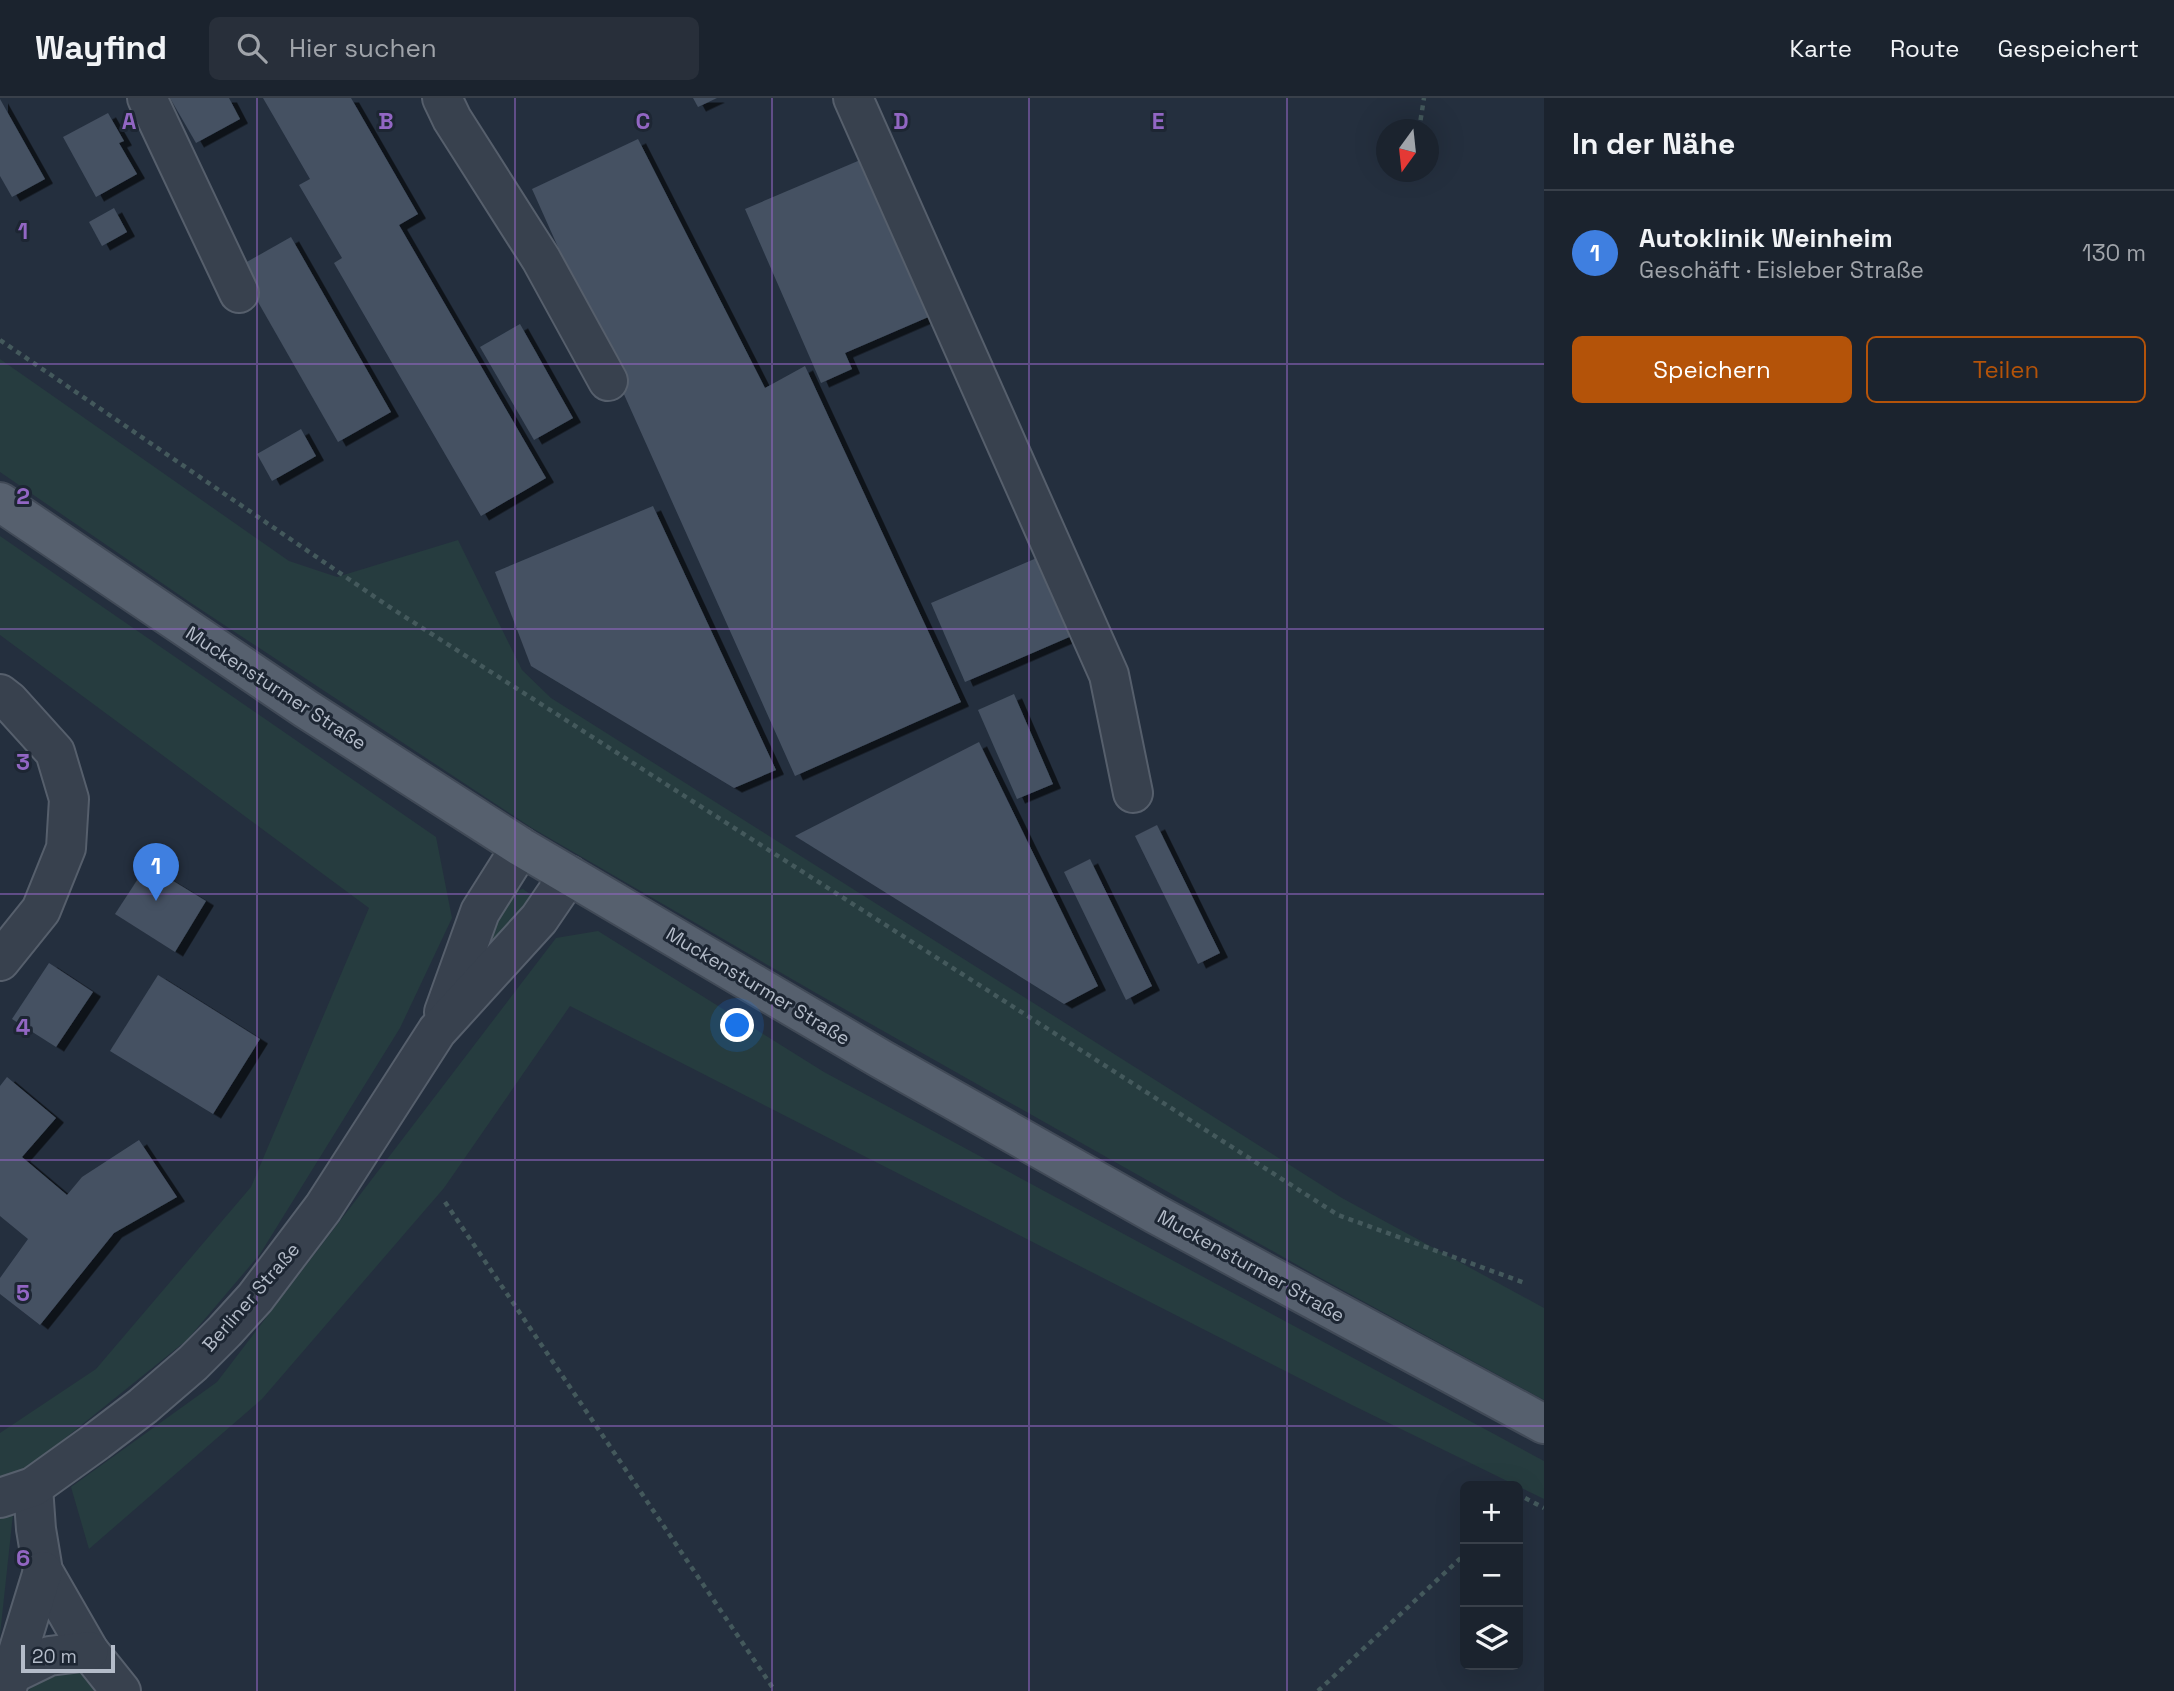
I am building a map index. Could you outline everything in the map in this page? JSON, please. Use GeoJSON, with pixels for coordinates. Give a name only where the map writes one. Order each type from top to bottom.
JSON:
{"type":"FeatureCollection","features":[{"type":"Feature","properties":{"kind":"main road","name":"Muckensturmer Straße"},"geometry":{"type":"LineString","coordinates":[[0,502],[306,709],[521,847],[881,1059],[1157,1215],[1544,1424]]}},
{"type":"Feature","properties":{"kind":"street"},"geometry":{"type":"LineString","coordinates":[[147,98],[239,293]]}},
{"type":"Feature","properties":{"kind":"street"},"geometry":{"type":"LineString","coordinates":[[442,98],[452,119],[541,259],[608,381]]}},
{"type":"Feature","properties":{"kind":"street"},"geometry":{"type":"LineString","coordinates":[[853,98],[1109,675],[1133,793]]}},
{"type":"Feature","properties":{"kind":"street"},"geometry":{"type":"LineString","coordinates":[[0,694],[55,752],[69,799],[66,848],[41,910],[0,961]]}},
{"type":"Feature","properties":{"kind":"street","name":"Berliner Straße"},"geometry":{"type":"LineString","coordinates":[[437,1031],[480,912],[521,847]]}},
{"type":"Feature","properties":{"kind":"street","name":"Berliner Straße"},"geometry":{"type":"LineString","coordinates":[[16,1493],[143,1406],[193,1363],[255,1297],[323,1208],[437,1031],[540,919],[569,875]]}},
{"type":"Feature","properties":{"kind":"street"},"geometry":{"type":"LineString","coordinates":[[16,1493],[36,1529],[43,1571],[89,1651],[121,1691]]}},
{"type":"Feature","properties":{"kind":"street"},"geometry":{"type":"LineString","coordinates":[[9,1683],[43,1571]]}},
{"type":"Feature","properties":{"kind":"street"},"geometry":{"type":"LineString","coordinates":[[9,1683],[49,1656],[89,1651]]}},
{"type":"Feature","properties":{"kind":"path"},"geometry":{"type":"LineString","coordinates":[[1421,119],[1424,98]]}},
{"type":"Feature","properties":{"kind":"path"},"geometry":{"type":"LineString","coordinates":[[0,340],[388,606],[1338,1215],[1525,1283]]}},
{"type":"Feature","properties":{"kind":"path"},"geometry":{"type":"LineString","coordinates":[[445,1202],[775,1691]]}},
{"type":"Feature","properties":{"kind":"path"},"geometry":{"type":"LineString","coordinates":[[1523,1500],[1525,1498],[1544,1508]]}},
{"type":"Feature","properties":{"kind":"path"},"geometry":{"type":"LineString","coordinates":[[1318,1691],[1460,1559]]}},
{"type":"Feature","properties":{"kind":"green space"},"geometry":{"type":"Polygon","coordinates":[[[0,359],[289,561],[337,577],[458,540],[522,670],[551,698],[1342,1198],[1544,1308],[1544,1400],[1315,1275],[816,993],[532,828],[191,603],[0,472],[0,359]]]}},
{"type":"Feature","properties":{"kind":"green space"},"geometry":{"type":"Polygon","coordinates":[[[0,536],[436,837],[452,918],[400,1028],[260,1254],[187,1340],[17,1477],[0,1635],[0,1433],[96,1369],[251,1187],[369,908],[0,635],[0,536]]]}},
{"type":"Feature","properties":{"kind":"green space"},"geometry":{"type":"Polygon","coordinates":[[[523,889],[530,894],[530,902],[477,966],[471,961],[516,891],[523,889]]]}},
{"type":"Feature","properties":{"kind":"green space"},"geometry":{"type":"Polygon","coordinates":[[[598,931],[824,1072],[1544,1461],[1544,1499],[1523,1489],[1523,1481],[1507,1481],[1352,1405],[570,1006],[444,1188],[262,1399],[89,1549],[71,1487],[217,1382],[556,938],[598,931]]]}},
{"type":"Feature","properties":{"kind":"green space"},"geometry":{"type":"Polygon","coordinates":[[[79,1669],[97,1691],[28,1691],[46,1674],[79,1669]]]}},
{"type":"Feature","properties":{"kind":"building"},"geometry":{"type":"Polygon","coordinates":[[[170,98],[229,98],[240,119],[196,143],[170,98]]]}},
{"type":"Feature","properties":{"kind":"building"},"geometry":{"type":"Polygon","coordinates":[[[263,98],[351,98],[418,214],[399,225],[546,478],[481,516],[334,263],[342,258],[299,185],[310,179],[263,98]]]}},
{"type":"Feature","properties":{"kind":"building"},"geometry":{"type":"Polygon","coordinates":[[[693,98],[717,98],[698,107],[693,98]]]}},
{"type":"Feature","properties":{"kind":"building"},"geometry":{"type":"Polygon","coordinates":[[[0,99],[45,179],[12,197],[0,176],[0,99]]]}},
{"type":"Feature","properties":{"kind":"building"},"geometry":{"type":"Polygon","coordinates":[[[108,113],[124,141],[119,143],[137,174],[96,197],[63,137],[108,113]]]}},
{"type":"Feature","properties":{"kind":"building"},"geometry":{"type":"Polygon","coordinates":[[[638,139],[765,388],[805,366],[961,702],[795,776],[532,189],[638,139]]]}},
{"type":"Feature","properties":{"kind":"building"},"geometry":{"type":"Polygon","coordinates":[[[865,158],[933,315],[845,353],[852,369],[821,383],[745,209],[865,158]]]}},
{"type":"Feature","properties":{"kind":"building"},"geometry":{"type":"Polygon","coordinates":[[[114,208],[127,232],[102,246],[89,222],[114,208]]]}},
{"type":"Feature","properties":{"kind":"building"},"geometry":{"type":"Polygon","coordinates":[[[291,237],[391,412],[338,442],[238,267],[291,237]]]}},
{"type":"Feature","properties":{"kind":"building"},"geometry":{"type":"Polygon","coordinates":[[[520,324],[573,418],[534,440],[480,347],[520,324]]]}},
{"type":"Feature","properties":{"kind":"building"},"geometry":{"type":"Polygon","coordinates":[[[301,429],[316,456],[272,481],[257,454],[301,429]]]}},
{"type":"Feature","properties":{"kind":"building"},"geometry":{"type":"Polygon","coordinates":[[[653,506],[776,770],[734,788],[531,666],[495,572],[653,506]]]}},
{"type":"Feature","properties":{"kind":"building"},"geometry":{"type":"Polygon","coordinates":[[[1039,557],[1074,635],[965,682],[931,603],[1039,557]]]}},
{"type":"Feature","properties":{"kind":"building"},"geometry":{"type":"Polygon","coordinates":[[[1014,694],[1053,784],[1017,799],[978,710],[1014,694]]]}},
{"type":"Feature","properties":{"kind":"building"},"geometry":{"type":"Polygon","coordinates":[[[979,742],[1098,986],[1064,1004],[795,836],[979,742]]]}},
{"type":"Feature","properties":{"kind":"building"},"geometry":{"type":"Polygon","coordinates":[[[1157,825],[1220,953],[1198,964],[1135,836],[1157,825]]]}},
{"type":"Feature","properties":{"kind":"building"},"geometry":{"type":"Polygon","coordinates":[[[1090,859],[1152,986],[1126,1000],[1064,872],[1090,859]]]}},
{"type":"Feature","properties":{"kind":"building"},"geometry":{"type":"Polygon","coordinates":[[[147,865],[206,901],[175,952],[115,914],[147,865]]]}},
{"type":"Feature","properties":{"kind":"building"},"geometry":{"type":"Polygon","coordinates":[[[49,963],[93,992],[56,1047],[12,1019],[49,963]]]}},
{"type":"Feature","properties":{"kind":"building"},"geometry":{"type":"Polygon","coordinates":[[[158,975],[260,1039],[213,1114],[110,1051],[158,975]]]}},
{"type":"Feature","properties":{"kind":"building"},"geometry":{"type":"Polygon","coordinates":[[[7,1077],[56,1118],[22,1157],[67,1195],[82,1177],[139,1140],[177,1197],[114,1233],[40,1325],[0,1294],[0,1278],[28,1239],[0,1216],[0,1086],[7,1077]]]}},
{"type":"Feature","properties":{"kind":"place","name":"Autoklinik Weinheim"},"geometry":{"type":"Point","coordinates":[156,901]}}]}
